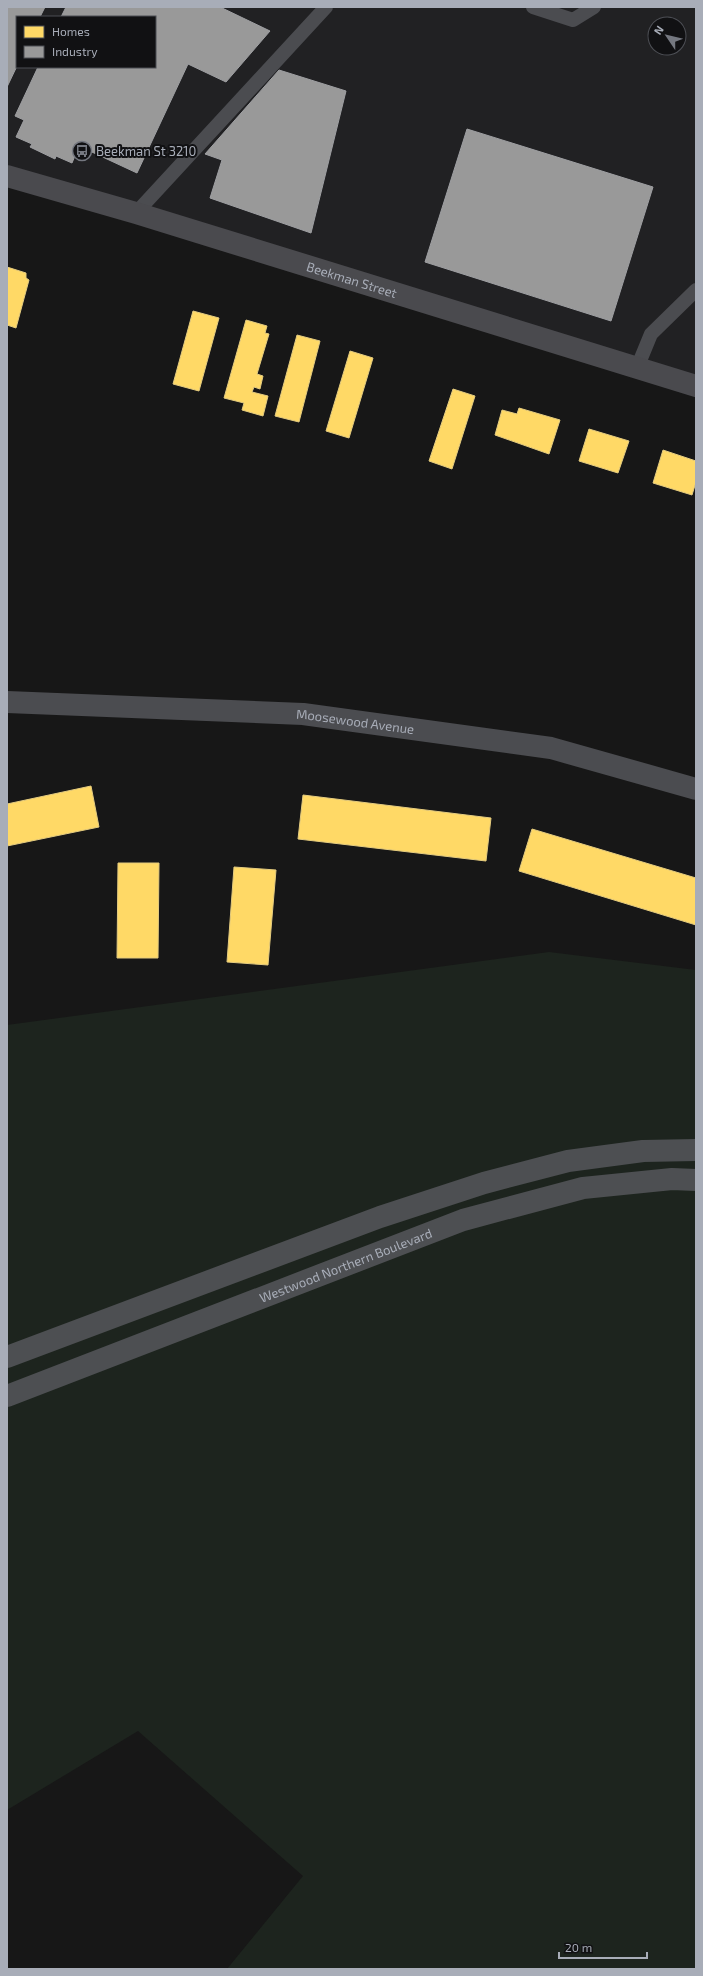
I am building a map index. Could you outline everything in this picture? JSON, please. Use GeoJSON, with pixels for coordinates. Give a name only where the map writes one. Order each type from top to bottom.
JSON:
{"type":"FeatureCollection","features":[{"type":"Feature","properties":{"kind":"main road","name":"Beekman Street"},"geometry":{"type":"LineString","coordinates":[[7,176],[136,214],[696,386]]}},
{"type":"Feature","properties":{"kind":"main road"},"geometry":{"type":"LineString","coordinates":[[7,1357],[380,1217],[484,1183],[568,1161],[643,1151],[696,1150]]}},
{"type":"Feature","properties":{"kind":"main road","name":"Westwood Northern Boulevard"},"geometry":{"type":"LineString","coordinates":[[7,1396],[463,1220],[583,1188],[672,1179],[696,1180]]}},
{"type":"Feature","properties":{"kind":"street","name":"Moosewood Avenue"},"geometry":{"type":"LineString","coordinates":[[7,702],[303,714],[551,748],[696,789]]}},
{"type":"Feature","properties":{"kind":"lane"},"geometry":{"type":"LineString","coordinates":[[136,214],[326,7]]}},
{"type":"Feature","properties":{"kind":"lane"},"geometry":{"type":"LineString","coordinates":[[533,7],[573,20],[594,7]]}},
{"type":"Feature","properties":{"kind":"lane"},"geometry":{"type":"LineString","coordinates":[[637,368],[651,334],[696,290]]}},
{"type":"Feature","properties":{"kind":"shaded area"},"geometry":{"type":"Polygon","coordinates":[[[7,7],[696,7],[696,386],[7,176],[7,7]]]}},
{"type":"Feature","properties":{"kind":"shaded area"},"geometry":{"type":"Polygon","coordinates":[[[549,952],[696,970],[696,1969],[227,1969],[303,1876],[138,1731],[7,1810],[7,1025],[549,952]]]}},
{"type":"Feature","properties":{"kind":"building: Homes"},"geometry":{"type":"Polygon","coordinates":[[[7,267],[26,273],[26,278],[29,280],[16,328],[7,325],[7,267]]]}},
{"type":"Feature","properties":{"kind":"building: Homes"},"geometry":{"type":"Polygon","coordinates":[[[193,311],[219,318],[199,391],[173,384],[193,311]]]}},
{"type":"Feature","properties":{"kind":"building: Homes"},"geometry":{"type":"Polygon","coordinates":[[[246,320],[267,326],[265,333],[269,334],[257,374],[263,376],[260,389],[254,387],[252,392],[268,396],[263,416],[242,410],[244,403],[224,398],[246,320]]]}},
{"type":"Feature","properties":{"kind":"building: Homes"},"geometry":{"type":"Polygon","coordinates":[[[297,335],[320,341],[299,422],[275,416],[297,335]]]}},
{"type":"Feature","properties":{"kind":"building: Homes"},"geometry":{"type":"Polygon","coordinates":[[[350,351],[373,358],[349,438],[326,431],[350,351]]]}},
{"type":"Feature","properties":{"kind":"building: Homes"},"geometry":{"type":"Polygon","coordinates":[[[453,389],[475,396],[452,469],[429,461],[453,389]]]}},
{"type":"Feature","properties":{"kind":"building: Homes"},"geometry":{"type":"Polygon","coordinates":[[[519,408],[560,420],[549,454],[495,435],[502,410],[517,414],[519,408]]]}},
{"type":"Feature","properties":{"kind":"building: Homes"},"geometry":{"type":"Polygon","coordinates":[[[589,429],[629,441],[618,473],[579,461],[589,429]]]}},
{"type":"Feature","properties":{"kind":"building: Homes"},"geometry":{"type":"Polygon","coordinates":[[[663,450],[696,461],[696,482],[692,495],[653,483],[663,450]]]}},
{"type":"Feature","properties":{"kind":"building: Homes"},"geometry":{"type":"Polygon","coordinates":[[[91,786],[99,827],[7,846],[7,804],[91,786]]]}},
{"type":"Feature","properties":{"kind":"building: Homes"},"geometry":{"type":"Polygon","coordinates":[[[303,795],[491,818],[486,861],[298,839],[303,795]]]}},
{"type":"Feature","properties":{"kind":"building: Homes"},"geometry":{"type":"Polygon","coordinates":[[[532,829],[696,878],[696,925],[519,871],[532,829]]]}},
{"type":"Feature","properties":{"kind":"building: Homes"},"geometry":{"type":"Polygon","coordinates":[[[118,863],[159,863],[158,958],[117,958],[118,863]]]}},
{"type":"Feature","properties":{"kind":"building: Homes"},"geometry":{"type":"Polygon","coordinates":[[[234,867],[276,870],[268,965],[227,962],[234,867]]]}},
{"type":"Feature","properties":{"kind":"building: Industry"},"geometry":{"type":"Polygon","coordinates":[[[7,7],[45,7],[40,16],[16,16],[16,68],[7,87],[7,7]]]}},
{"type":"Feature","properties":{"kind":"building: Industry"},"geometry":{"type":"Polygon","coordinates":[[[66,7],[220,7],[270,31],[226,82],[188,64],[137,173],[79,146],[72,163],[56,156],[55,159],[30,147],[32,144],[16,137],[24,120],[15,116],[38,68],[156,68],[156,16],[62,16],[66,7]]]}},
{"type":"Feature","properties":{"kind":"building: Industry"},"geometry":{"type":"Polygon","coordinates":[[[279,70],[346,91],[311,233],[210,198],[222,160],[205,154],[279,70]]]}},
{"type":"Feature","properties":{"kind":"building: Industry"},"geometry":{"type":"Polygon","coordinates":[[[467,129],[653,187],[611,321],[425,262],[467,129]]]}},
{"type":"Feature","properties":{"kind":"place","name":"Beekman St 3210"},"geometry":{"type":"Point","coordinates":[82,151]}}]}
